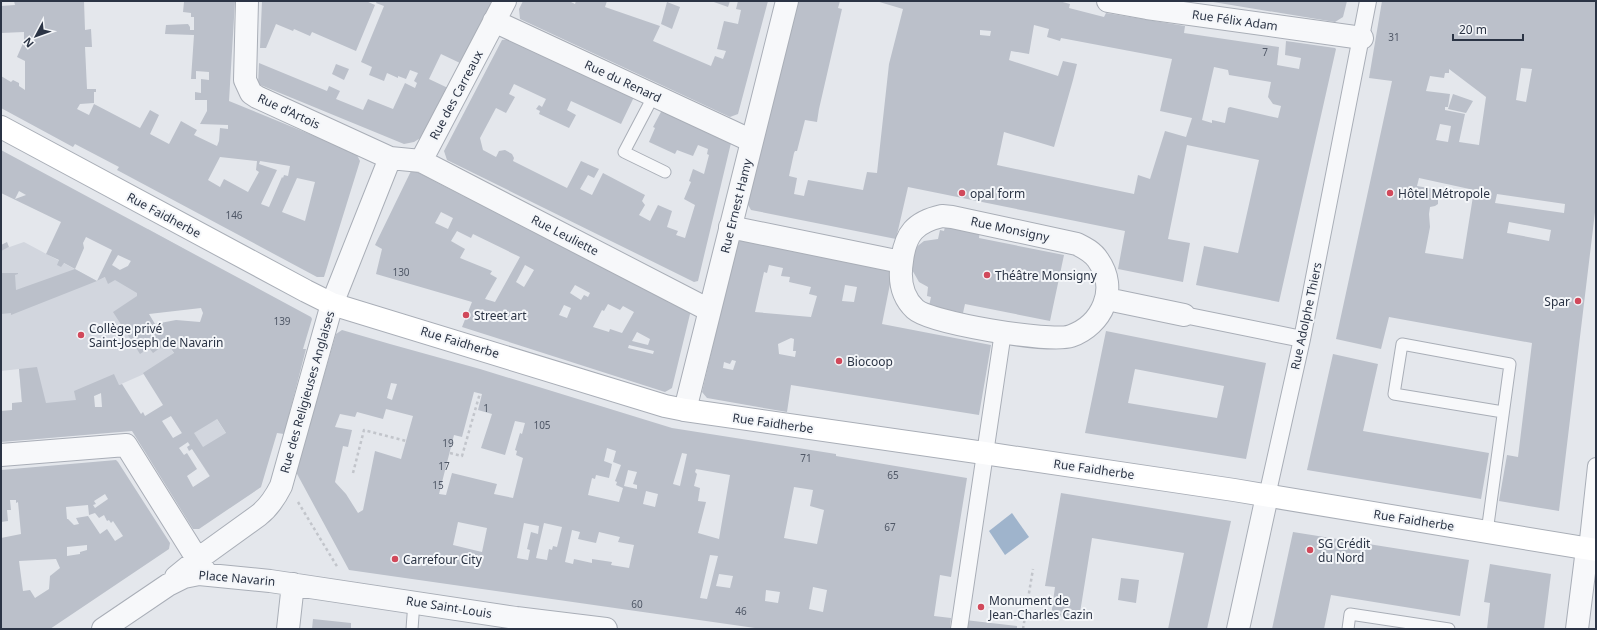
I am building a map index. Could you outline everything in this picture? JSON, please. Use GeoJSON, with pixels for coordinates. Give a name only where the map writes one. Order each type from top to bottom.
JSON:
{"type":"FeatureCollection","features":[{"type":"Feature","properties":{"kind":"main road","name":"Rue Faidherbe"},"geometry":{"type":"LineString","coordinates":[[1,127],[332,304],[665,406],[1267,496],[1592,550]]}},
{"type":"Feature","properties":{"kind":"street","name":"Rue d'Artois"},"geometry":{"type":"LineString","coordinates":[[247,1],[244,80],[251,92],[257,97],[390,158]]}},
{"type":"Feature","properties":{"kind":"street","name":"Rue des Carreaux"},"geometry":{"type":"LineString","coordinates":[[421,160],[505,1]]}},
{"type":"Feature","properties":{"kind":"street","name":"Rue Ernest Hamy"},"geometry":{"type":"LineString","coordinates":[[685,410],[787,1]]}},
{"type":"Feature","properties":{"kind":"street","name":"Rue Félix Adam"},"geometry":{"type":"LineString","coordinates":[[1108,1],[1146,8],[1362,38]]}},
{"type":"Feature","properties":{"kind":"street","name":"Rue Adolphe Thiers"},"geometry":{"type":"LineString","coordinates":[[1238,629],[1302,339],[1362,38],[1368,1]]}},
{"type":"Feature","properties":{"kind":"street","name":"Rue du Renard"},"geometry":{"type":"LineString","coordinates":[[494,21],[752,141]]}},
{"type":"Feature","properties":{"kind":"street"},"geometry":{"type":"LineString","coordinates":[[390,158],[421,160]]}},
{"type":"Feature","properties":{"kind":"street","name":"Rue des Religieuses Anglaises"},"geometry":{"type":"LineString","coordinates":[[203,567],[263,512],[272,502],[281,486],[332,304],[390,158]]}},
{"type":"Feature","properties":{"kind":"street","name":"Rue Leuliette"},"geometry":{"type":"LineString","coordinates":[[421,160],[710,310]]}},
{"type":"Feature","properties":{"kind":"street","name":"Rue Monsigny"},"geometry":{"type":"LineString","coordinates":[[942,216],[952,217],[1077,244],[1083,247],[1098,260],[1105,274],[1107,286],[1106,299],[1103,310],[1097,319],[1080,332],[1070,336],[1048,338],[1003,332],[957,323],[919,313],[905,296],[901,278],[901,262],[907,240],[918,225],[925,220],[933,218],[942,216]]}},
{"type":"Feature","properties":{"kind":"street"},"geometry":{"type":"LineString","coordinates":[[730,227],[901,262]]}},
{"type":"Feature","properties":{"kind":"street"},"geometry":{"type":"LineString","coordinates":[[1106,299],[1302,339]]}},
{"type":"Feature","properties":{"kind":"street"},"geometry":{"type":"LineString","coordinates":[[959,629],[1003,332]]}},
{"type":"Feature","properties":{"kind":"street"},"geometry":{"type":"LineString","coordinates":[[1,455],[126,445],[203,567]]}},
{"type":"Feature","properties":{"kind":"street"},"geometry":{"type":"LineString","coordinates":[[1577,629],[1592,550],[1596,466]]}},
{"type":"Feature","properties":{"kind":"street","name":"Place Navarin"},"geometry":{"type":"LineString","coordinates":[[102,629],[168,585],[184,577],[199,574],[203,567],[293,584],[288,629]]}},
{"type":"Feature","properties":{"kind":"street","name":"Rue Saint-Louis"},"geometry":{"type":"LineString","coordinates":[[293,584],[516,618],[606,629]]}},
{"type":"Feature","properties":{"kind":"lane"},"geometry":{"type":"LineString","coordinates":[[654,95],[624,152],[665,172]]}},
{"type":"Feature","properties":{"kind":"lane"},"geometry":{"type":"LineString","coordinates":[[1487,532],[1510,364],[1402,344],[1394,394],[1503,412]]}},
{"type":"Feature","properties":{"kind":"lane"},"geometry":{"type":"LineString","coordinates":[[412,629],[414,602]]}},
{"type":"Feature","properties":{"kind":"lane"},"geometry":{"type":"LineString","coordinates":[[1348,629],[1350,614],[1449,629]]}},
{"type":"Feature","properties":{"kind":"path"},"geometry":{"type":"LineString","coordinates":[[450,453],[462,456],[480,393]]}},
{"type":"Feature","properties":{"kind":"path"},"geometry":{"type":"LineString","coordinates":[[353,473],[364,430],[406,441]]}},
{"type":"Feature","properties":{"kind":"path"},"geometry":{"type":"LineString","coordinates":[[281,486],[292,492],[338,568],[338,591]]}},
{"type":"Feature","properties":{"kind":"path"},"geometry":{"type":"LineString","coordinates":[[1023,629],[1033,569]]}},
{"type":"Feature","properties":{"kind":"shaded area","name":"Collège privé Saint-Joseph de Navarin"},"geometry":{"type":"Polygon","coordinates":[[[148,229],[184,249],[163,290],[139,300],[261,487],[230,508],[144,374],[87,399],[90,434],[25,440],[19,369],[1,371],[1,250],[24,242],[97,281],[128,266],[148,229]]]}},
{"type":"Feature","properties":{"kind":"water"},"geometry":{"type":"Polygon","coordinates":[[[1012,513],[1029,537],[1005,555],[989,531],[1012,513]]]}},
{"type":"Feature","properties":{"kind":"building"},"geometry":{"type":"Polygon","coordinates":[[[14,1],[84,1],[85,30],[91,29],[92,47],[85,47],[87,89],[96,89],[96,92],[94,92],[94,103],[80,104],[77,109],[89,115],[94,104],[140,128],[150,110],[159,115],[150,134],[169,144],[181,121],[197,130],[194,135],[217,146],[220,128],[228,129],[228,125],[200,124],[207,111],[207,100],[195,100],[195,92],[201,93],[201,79],[209,80],[209,72],[196,71],[196,79],[191,79],[194,35],[165,34],[166,25],[188,24],[190,30],[194,30],[194,17],[191,17],[191,13],[183,12],[184,2],[235,1],[229,101],[356,153],[360,161],[324,277],[317,277],[117,170],[119,167],[75,144],[73,147],[1,108],[1,76],[11,82],[13,80],[19,83],[19,86],[25,90],[25,61],[17,57],[24,41],[24,32],[1,33],[1,6],[15,5],[14,1]],[[220,157],[208,180],[220,187],[224,179],[248,192],[259,172],[256,170],[257,161],[220,157]],[[260,161],[259,164],[277,170],[261,204],[269,207],[282,177],[283,178],[284,175],[288,176],[290,166],[260,161]],[[297,178],[282,212],[305,221],[315,182],[297,178]]]}},
{"type":"Feature","properties":{"kind":"building"},"geometry":{"type":"Polygon","coordinates":[[[262,1],[366,1],[375,5],[356,51],[312,32],[310,36],[294,29],[293,31],[276,24],[266,48],[260,48],[262,1]]]}},
{"type":"Feature","properties":{"kind":"building"},"geometry":{"type":"Polygon","coordinates":[[[377,1],[493,1],[460,63],[441,54],[429,79],[448,88],[422,137],[414,142],[404,144],[258,84],[259,63],[327,91],[329,86],[340,91],[336,99],[363,110],[368,99],[393,109],[405,83],[415,88],[417,83],[414,81],[418,73],[410,70],[406,79],[398,76],[398,78],[387,73],[384,81],[369,75],[372,67],[361,62],[384,6],[376,3],[377,1]]]}},
{"type":"Feature","properties":{"kind":"building"},"geometry":{"type":"Polygon","coordinates":[[[523,1],[569,1],[575,4],[576,1],[607,1],[605,7],[660,26],[653,41],[711,66],[715,56],[723,59],[726,51],[717,49],[724,21],[738,24],[741,10],[736,9],[738,1],[768,1],[738,114],[730,117],[520,19],[519,9],[523,1]]]}},
{"type":"Feature","properties":{"kind":"building"},"geometry":{"type":"Polygon","coordinates":[[[711,1],[730,1],[728,7],[711,1]]]}},
{"type":"Feature","properties":{"kind":"building"},"geometry":{"type":"Polygon","coordinates":[[[795,1],[840,1],[838,8],[842,9],[817,122],[805,120],[797,151],[794,153],[789,176],[797,178],[794,194],[804,196],[808,180],[863,190],[867,172],[877,173],[889,64],[903,9],[876,1],[1059,1],[1070,4],[1069,8],[1104,17],[1106,13],[1185,26],[1184,33],[1279,47],[1277,65],[1299,69],[1301,58],[1285,55],[1286,41],[1336,49],[1279,302],[1196,285],[1204,246],[1238,253],[1259,160],[1187,145],[1168,239],[1190,243],[1183,282],[1118,269],[1125,231],[908,187],[896,239],[751,210],[747,203],[795,1]],[[1034,25],[1029,54],[1011,51],[1009,60],[1058,76],[1063,61],[1077,64],[1054,147],[1004,132],[997,165],[1134,194],[1138,175],[1150,179],[1165,131],[1186,137],[1192,118],[1160,111],[1172,59],[1061,38],[1060,41],[1047,37],[1049,29],[1034,25]],[[980,30],[980,35],[990,36],[991,31],[980,30]],[[1214,67],[1202,120],[1212,123],[1212,120],[1225,123],[1228,108],[1230,107],[1278,118],[1281,106],[1273,104],[1268,97],[1271,82],[1229,75],[1228,70],[1214,67]]]}},
{"type":"Feature","properties":{"kind":"building"},"geometry":{"type":"Polygon","coordinates":[[[1207,1],[1347,1],[1343,17],[1335,22],[1207,1]]]}},
{"type":"Feature","properties":{"kind":"building"},"geometry":{"type":"Polygon","coordinates":[[[1382,1],[1596,1],[1596,204],[1559,511],[1499,501],[1507,455],[1518,457],[1532,343],[1389,317],[1381,349],[1336,339],[1392,81],[1369,78],[1382,1]],[[1521,68],[1516,100],[1526,102],[1532,69],[1521,68]],[[1449,69],[1449,73],[1445,73],[1444,78],[1430,76],[1426,91],[1450,94],[1448,107],[1445,107],[1445,110],[1465,114],[1459,142],[1479,145],[1486,97],[1449,69]],[[1440,124],[1436,140],[1448,142],[1451,126],[1440,124]],[[1419,178],[1417,186],[1434,189],[1433,194],[1437,196],[1438,204],[1430,207],[1430,227],[1425,253],[1463,259],[1474,190],[1419,178]],[[1497,194],[1495,203],[1564,213],[1565,204],[1497,194]],[[1509,222],[1507,233],[1549,241],[1551,230],[1509,222]]]}},
{"type":"Feature","properties":{"kind":"building"},"geometry":{"type":"Polygon","coordinates":[[[667,2],[680,7],[672,29],[661,24],[667,2]]]}},
{"type":"Feature","properties":{"kind":"building"},"geometry":{"type":"Polygon","coordinates":[[[509,39],[634,97],[621,124],[571,101],[567,110],[576,115],[569,128],[539,114],[540,111],[536,109],[539,105],[542,107],[546,99],[514,84],[509,94],[515,97],[506,113],[496,108],[480,138],[483,150],[496,157],[499,151],[505,150],[512,154],[514,158],[513,161],[567,188],[581,161],[599,169],[594,178],[588,175],[580,189],[592,195],[603,173],[645,195],[642,201],[645,205],[639,215],[650,221],[658,205],[672,211],[667,227],[678,231],[676,235],[685,238],[695,205],[684,199],[691,182],[689,181],[693,169],[704,174],[709,155],[707,154],[708,149],[698,145],[693,156],[677,150],[675,154],[649,142],[655,128],[653,127],[662,110],[731,143],[698,281],[694,282],[447,160],[444,151],[502,40],[509,39]]]}},
{"type":"Feature","properties":{"kind":"building"},"geometry":{"type":"Polygon","coordinates":[[[336,64],[349,69],[344,80],[332,74],[336,64]]]}},
{"type":"Feature","properties":{"kind":"building"},"geometry":{"type":"Polygon","coordinates":[[[1453,94],[1473,101],[1466,113],[1448,109],[1453,94]]]}},
{"type":"Feature","properties":{"kind":"building"},"geometry":{"type":"Polygon","coordinates":[[[1,150],[311,317],[312,319],[303,349],[306,349],[284,434],[277,433],[261,487],[199,529],[193,529],[132,431],[1,442],[1,411],[12,410],[12,403],[22,402],[19,369],[37,367],[46,403],[76,400],[74,391],[114,374],[119,385],[122,384],[141,414],[143,412],[145,416],[163,405],[143,373],[174,353],[167,343],[153,353],[149,348],[140,354],[113,312],[137,296],[137,293],[115,280],[108,284],[105,277],[97,281],[112,250],[86,237],[83,243],[84,248],[75,269],[64,263],[61,267],[57,265],[59,260],[46,254],[61,222],[1,193],[1,150]],[[19,191],[15,199],[26,195],[19,191]],[[118,255],[112,265],[120,270],[128,266],[131,261],[118,255]],[[201,308],[149,314],[155,324],[176,320],[200,322],[203,313],[201,308]],[[101,393],[94,396],[95,407],[102,407],[101,393]],[[171,416],[162,421],[173,438],[182,433],[171,416]],[[217,419],[194,433],[203,447],[226,433],[217,419]],[[188,442],[179,448],[184,455],[187,453],[197,469],[187,476],[193,487],[210,476],[192,449],[189,451],[187,447],[190,445],[188,442]]]}},
{"type":"Feature","properties":{"kind":"building"},"geometry":{"type":"Polygon","coordinates":[[[411,171],[415,171],[465,197],[466,195],[691,310],[672,388],[665,392],[462,327],[472,302],[376,274],[382,249],[375,245],[411,171]],[[441,212],[435,223],[448,229],[453,218],[441,212]],[[457,231],[451,241],[465,249],[460,258],[492,271],[490,274],[497,278],[485,299],[495,302],[520,257],[473,234],[471,238],[457,231]],[[525,265],[516,282],[524,287],[534,270],[525,265]],[[575,285],[570,293],[581,300],[584,295],[588,297],[590,293],[575,285]],[[608,304],[604,311],[602,310],[593,327],[609,332],[610,329],[622,333],[634,312],[623,306],[620,310],[608,304]],[[564,305],[559,315],[567,318],[571,308],[564,305]],[[637,332],[632,341],[648,345],[650,339],[637,332]],[[629,345],[628,348],[653,354],[654,351],[629,345]]]}},
{"type":"Feature","properties":{"kind":"building","name":"Théâtre Monsigny"},"geometry":{"type":"Polygon","coordinates":[[[946,223],[980,230],[979,238],[1064,255],[1050,321],[965,304],[963,313],[929,306],[931,297],[927,296],[928,287],[919,282],[911,268],[915,248],[924,241],[938,239],[940,230],[944,231],[946,223]]]}},
{"type":"Feature","properties":{"kind":"building"},"geometry":{"type":"Polygon","coordinates":[[[741,240],[890,271],[892,274],[882,324],[991,345],[979,415],[791,385],[787,412],[707,398],[702,392],[737,243],[741,240]],[[769,265],[767,273],[764,272],[755,312],[811,317],[817,296],[809,294],[811,287],[789,282],[790,277],[781,276],[783,268],[769,265]],[[845,285],[842,301],[854,302],[857,287],[845,285]],[[791,338],[778,344],[779,354],[795,357],[796,351],[793,351],[794,339],[791,338]],[[732,360],[730,364],[724,362],[723,368],[733,370],[736,361],[732,360]]]}},
{"type":"Feature","properties":{"kind":"building"},"geometry":{"type":"Polygon","coordinates":[[[7,242],[9,247],[1,251],[1,245],[7,242]]]}},
{"type":"Feature","properties":{"kind":"building"},"geometry":{"type":"Polygon","coordinates":[[[75,269],[97,281],[11,315],[11,313],[1,314],[1,273],[18,273],[15,275],[16,290],[75,269]]]}},
{"type":"Feature","properties":{"kind":"building"},"geometry":{"type":"Polygon","coordinates":[[[342,330],[480,369],[672,428],[836,454],[836,456],[967,478],[951,577],[940,575],[934,616],[951,618],[950,629],[762,629],[349,570],[296,472],[336,334],[342,330]],[[391,383],[387,398],[392,400],[397,384],[391,383]],[[474,392],[462,437],[454,435],[439,494],[446,495],[452,473],[497,484],[494,494],[513,498],[523,458],[516,455],[517,451],[515,450],[520,433],[522,434],[525,423],[515,421],[505,455],[481,448],[492,414],[478,410],[482,394],[474,392]],[[386,409],[383,419],[357,412],[355,417],[340,414],[335,427],[352,430],[348,447],[343,446],[335,482],[346,494],[358,513],[363,510],[375,451],[401,459],[413,416],[386,409]],[[607,448],[604,461],[612,464],[609,478],[596,475],[595,479],[592,478],[588,495],[619,502],[623,488],[616,485],[617,482],[615,481],[621,465],[613,462],[616,451],[607,448]],[[682,453],[673,484],[680,486],[687,454],[682,453]],[[696,469],[695,472],[697,474],[694,486],[700,488],[698,501],[706,502],[698,533],[719,539],[730,475],[696,469]],[[628,470],[624,486],[637,489],[637,485],[633,484],[637,472],[628,470]],[[794,487],[784,538],[817,544],[824,510],[810,506],[813,490],[794,487]],[[646,491],[643,504],[655,507],[658,494],[646,491]],[[458,522],[453,545],[482,552],[487,528],[458,522]],[[524,523],[517,558],[528,560],[530,550],[527,549],[531,532],[538,534],[539,526],[524,523]],[[544,523],[536,558],[547,560],[549,549],[552,550],[553,546],[557,547],[562,527],[544,523]],[[572,530],[565,562],[573,564],[574,559],[592,563],[592,559],[612,562],[611,565],[629,568],[634,545],[618,542],[620,537],[599,532],[596,543],[578,539],[580,532],[572,530]],[[710,555],[700,598],[707,599],[718,556],[710,555]],[[719,574],[716,586],[730,588],[733,576],[719,574]],[[813,587],[809,609],[823,612],[827,590],[813,587]],[[766,590],[765,601],[778,603],[780,592],[766,590]]]}},
{"type":"Feature","properties":{"kind":"building"},"geometry":{"type":"Polygon","coordinates":[[[1106,331],[1266,363],[1246,459],[1085,433],[1106,331]],[[1135,369],[1128,403],[1217,418],[1224,386],[1135,369]]]}},
{"type":"Feature","properties":{"kind":"building"},"geometry":{"type":"Polygon","coordinates":[[[1333,354],[1378,364],[1363,431],[1489,453],[1481,499],[1307,470],[1333,354]]]}},
{"type":"Feature","properties":{"kind":"building"},"geometry":{"type":"Polygon","coordinates":[[[116,460],[170,543],[169,549],[50,629],[1,629],[1,538],[21,534],[18,502],[16,503],[16,500],[10,500],[11,510],[7,510],[8,521],[1,522],[1,470],[116,460]],[[105,494],[94,501],[96,504],[93,505],[95,508],[108,499],[105,494]],[[88,505],[66,507],[67,519],[74,525],[79,524],[76,518],[88,516],[100,534],[107,529],[115,541],[123,536],[113,521],[111,523],[109,520],[107,521],[104,515],[99,518],[95,513],[89,515],[88,505]],[[87,545],[67,547],[67,556],[80,554],[80,552],[87,550],[87,545]],[[56,559],[19,561],[23,591],[30,590],[35,598],[49,589],[50,576],[60,568],[56,559]]]}},
{"type":"Feature","properties":{"kind":"building"},"geometry":{"type":"Polygon","coordinates":[[[1061,493],[1231,521],[1207,629],[1168,629],[1184,553],[1092,538],[1079,619],[1051,616],[1055,587],[1045,586],[1061,493]]]}},
{"type":"Feature","properties":{"kind":"building"},"geometry":{"type":"Polygon","coordinates":[[[1293,532],[1469,560],[1460,616],[1331,595],[1324,629],[1272,629],[1293,532]]]}},
{"type":"Feature","properties":{"kind":"building"},"geometry":{"type":"Polygon","coordinates":[[[1490,564],[1551,574],[1544,629],[1487,629],[1490,603],[1484,602],[1490,564]]]}},
{"type":"Feature","properties":{"kind":"building"},"geometry":{"type":"Polygon","coordinates":[[[1121,578],[1139,580],[1136,603],[1118,600],[1121,578]]]}},
{"type":"Feature","properties":{"kind":"building"},"geometry":{"type":"Polygon","coordinates":[[[313,619],[351,623],[351,629],[312,629],[313,619]]]}},
{"type":"Feature","properties":{"kind":"building"},"geometry":{"type":"Polygon","coordinates":[[[965,620],[1017,626],[1017,629],[964,629],[965,620]]]}},
{"type":"Feature","properties":{"kind":"place","name":"opal form"},"geometry":{"type":"Point","coordinates":[962,193]}},
{"type":"Feature","properties":{"kind":"place","name":"Hôtel Métropole"},"geometry":{"type":"Point","coordinates":[1390,193]}},
{"type":"Feature","properties":{"kind":"place","name":"Théâtre Monsigny"},"geometry":{"type":"Point","coordinates":[987,275]}},
{"type":"Feature","properties":{"kind":"place","name":"Spar"},"geometry":{"type":"Point","coordinates":[1578,301]}},
{"type":"Feature","properties":{"kind":"place","name":"Street art"},"geometry":{"type":"Point","coordinates":[466,315]}},
{"type":"Feature","properties":{"kind":"place","name":"Collège privé Saint-Joseph de Navarin"},"geometry":{"type":"Point","coordinates":[81,335]}},
{"type":"Feature","properties":{"kind":"place","name":"Biocoop"},"geometry":{"type":"Point","coordinates":[839,361]}},
{"type":"Feature","properties":{"kind":"place","name":"SG Crédit du Nord"},"geometry":{"type":"Point","coordinates":[1310,550]}},
{"type":"Feature","properties":{"kind":"place","name":"Carrefour City"},"geometry":{"type":"Point","coordinates":[395,559]}},
{"type":"Feature","properties":{"kind":"place","name":"Monument de Jean-Charles Cazin"},"geometry":{"type":"Point","coordinates":[981,607]}}]}
